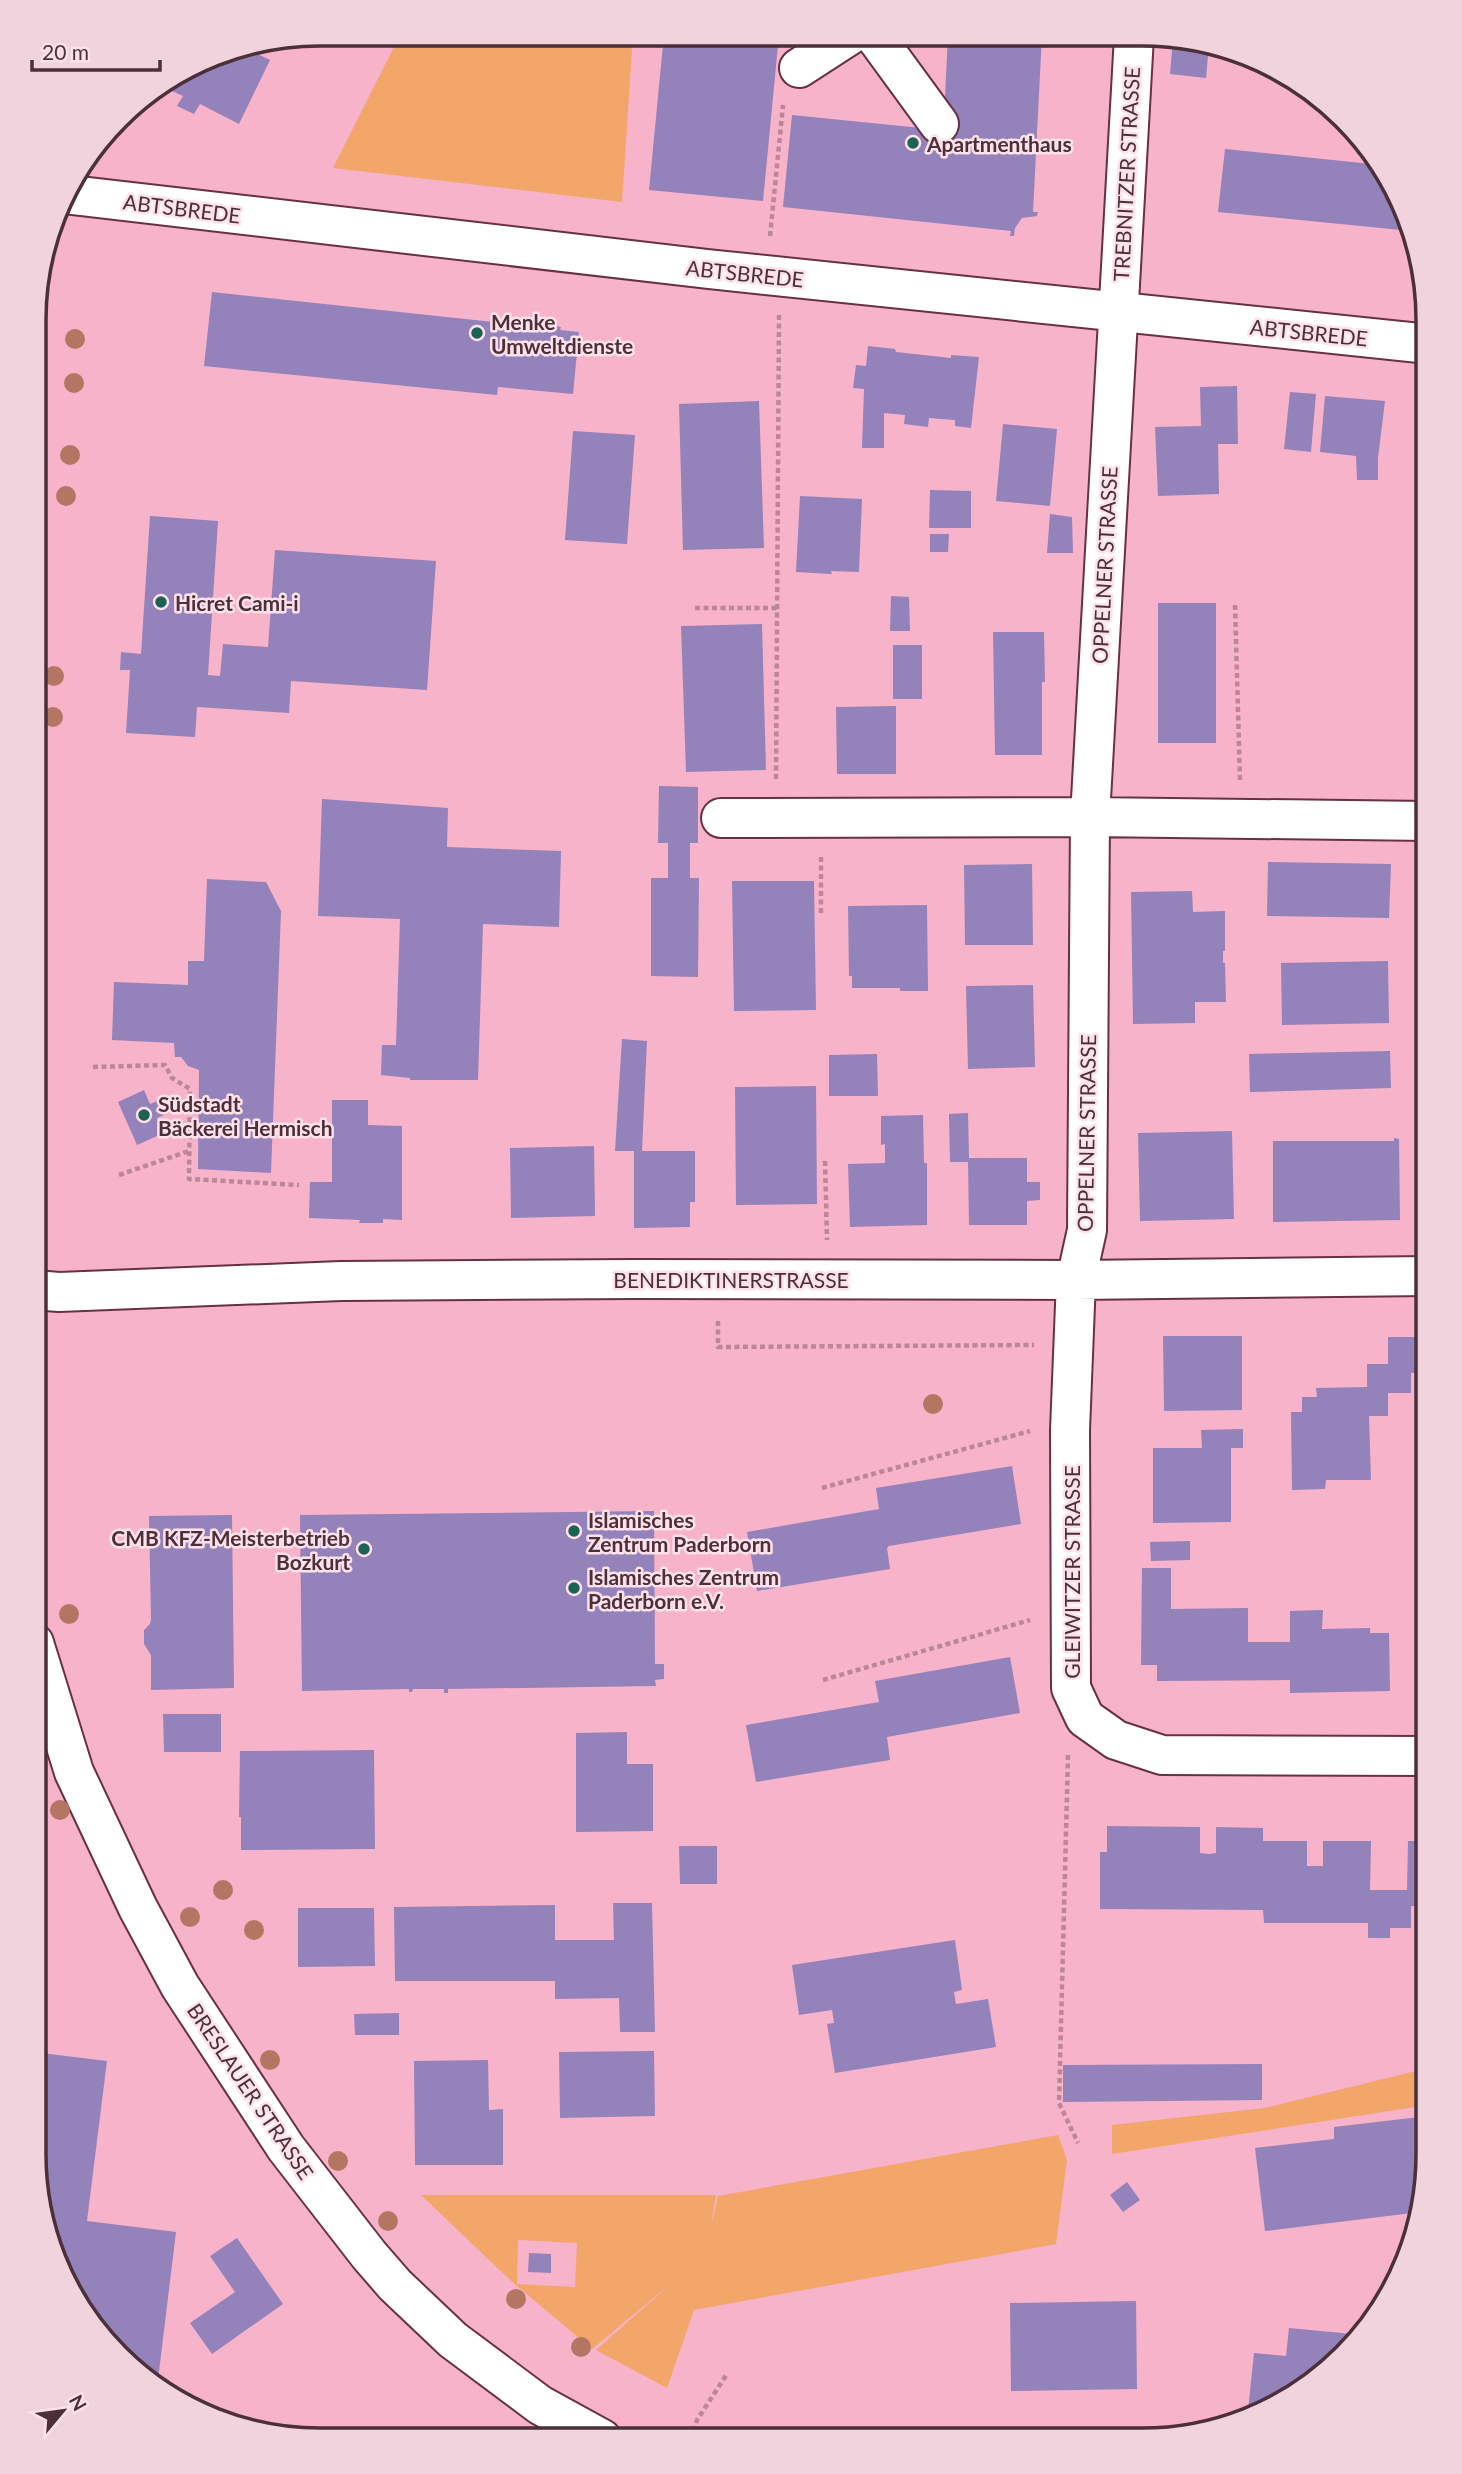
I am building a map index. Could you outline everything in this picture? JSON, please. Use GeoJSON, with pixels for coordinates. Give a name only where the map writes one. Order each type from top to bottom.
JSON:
{"type":"FeatureCollection","features":[{"type":"Feature","properties":{"kind":"street"},"geometry":{"type":"LineString","coordinates":[[799,68],[833,46]]}},
{"type":"Feature","properties":{"kind":"street"},"geometry":{"type":"LineString","coordinates":[[882,46],[939,124]]}},
{"type":"Feature","properties":{"kind":"street","name":"TREBNITZER STRASSE"},"geometry":{"type":"LineString","coordinates":[[1118,312],[1133,46]]}},
{"type":"Feature","properties":{"kind":"street","name":"ABTSBREDE"},"geometry":{"type":"LineString","coordinates":[[75,195],[779,276],[1416,343]]}},
{"type":"Feature","properties":{"kind":"street","name":"OPPELNER STRASSE"},"geometry":{"type":"LineString","coordinates":[[1076,1280],[1087,1230],[1090,817],[1118,312]]}},
{"type":"Feature","properties":{"kind":"street"},"geometry":{"type":"LineString","coordinates":[[721,818],[1090,817],[1416,821]]}},
{"type":"Feature","properties":{"kind":"street","name":"BENEDIKTINERSTRASSE"},"geometry":{"type":"LineString","coordinates":[[46,1291],[341,1281],[1076,1280],[1416,1276]]}},
{"type":"Feature","properties":{"kind":"street","name":"GLEIWITZER STRASSE"},"geometry":{"type":"LineString","coordinates":[[1076,1280],[1070,1430],[1071,1688],[1085,1718],[1116,1740],[1162,1755],[1416,1756]]}},
{"type":"Feature","properties":{"kind":"street","name":"BRESLAUER STRASSE"},"geometry":{"type":"LineString","coordinates":[[46,1682],[74,1772],[138,1908],[180,1986],[286,2148],[369,2255],[453,2340],[541,2405],[582,2428]]}},
{"type":"Feature","properties":{"kind":"path"},"geometry":{"type":"LineString","coordinates":[[771,224],[786,84],[799,68]]}},
{"type":"Feature","properties":{"kind":"path"},"geometry":{"type":"LineString","coordinates":[[775,818],[779,276]]}},
{"type":"Feature","properties":{"kind":"path"},"geometry":{"type":"LineString","coordinates":[[1235,605],[1241,820]]}},
{"type":"Feature","properties":{"kind":"path"},"geometry":{"type":"LineString","coordinates":[[695,608],[777,608]]}},
{"type":"Feature","properties":{"kind":"path"},"geometry":{"type":"LineString","coordinates":[[821,818],[821,913]]}},
{"type":"Feature","properties":{"kind":"path"},"geometry":{"type":"LineString","coordinates":[[93,1067],[165,1065],[172,1078],[190,1089],[189,1179],[299,1185]]}},
{"type":"Feature","properties":{"kind":"path"},"geometry":{"type":"LineString","coordinates":[[119,1175],[189,1151]]}},
{"type":"Feature","properties":{"kind":"path"},"geometry":{"type":"LineString","coordinates":[[825,1161],[828,1279]]}},
{"type":"Feature","properties":{"kind":"path"},"geometry":{"type":"LineString","coordinates":[[716,1279],[719,1347],[1073,1345]]}},
{"type":"Feature","properties":{"kind":"path"},"geometry":{"type":"LineString","coordinates":[[822,1488],[1027,1431],[1070,1430]]}},
{"type":"Feature","properties":{"kind":"path"},"geometry":{"type":"LineString","coordinates":[[823,1680],[1028,1621],[1070,1619]]}},
{"type":"Feature","properties":{"kind":"path"},"geometry":{"type":"LineString","coordinates":[[1068,1755],[1059,2103],[1078,2143]]}},
{"type":"Feature","properties":{"kind":"path"},"geometry":{"type":"LineString","coordinates":[[694,2428],[727,2374]]}},
{"type":"Feature","properties":{"kind":"shaded area"},"geometry":{"type":"Polygon","coordinates":[[[392,46],[632,46],[622,202],[333,168],[394,47],[392,46]]]}},
{"type":"Feature","properties":{"kind":"shaded area"},"geometry":{"type":"Polygon","coordinates":[[[1416,2071],[1416,2107],[1112,2154],[1112,2125],[1265,2108],[1416,2071]]]}},
{"type":"Feature","properties":{"kind":"shaded area"},"geometry":{"type":"Polygon","coordinates":[[[1058,2135],[1067,2160],[1056,2244],[694,2310],[667,2388],[596,2350],[674,2281],[592,2349],[510,2280],[421,2195],[716,2195],[711,2227],[718,2196],[1058,2135]],[[518,2240],[517,2284],[575,2287],[577,2243],[518,2240]]]}},
{"type":"Feature","properties":{"kind":"building"},"geometry":{"type":"Polygon","coordinates":[[[663,46],[778,46],[763,201],[649,190],[663,46]]]}},
{"type":"Feature","properties":{"kind":"building","name":"Apartmenthaus"},"geometry":{"type":"Polygon","coordinates":[[[947,46],[1041,46],[1033,212],[1038,212],[1037,216],[1022,218],[1015,228],[1014,236],[1010,236],[1011,231],[783,207],[792,115],[931,129],[944,118],[947,46]]]}},
{"type":"Feature","properties":{"kind":"building"},"geometry":{"type":"Polygon","coordinates":[[[1172,47],[1208,54],[1206,78],[1170,74],[1172,47]]]}},
{"type":"Feature","properties":{"kind":"building"},"geometry":{"type":"Polygon","coordinates":[[[256,53],[270,60],[239,124],[200,104],[194,114],[177,106],[183,96],[170,90],[215,66],[256,53]]]}},
{"type":"Feature","properties":{"kind":"building"},"geometry":{"type":"Polygon","coordinates":[[[1225,149],[1368,164],[1388,198],[1401,230],[1218,212],[1225,149]]]}},
{"type":"Feature","properties":{"kind":"building"},"geometry":{"type":"Polygon","coordinates":[[[212,292],[541,327],[541,324],[579,332],[573,394],[498,387],[497,395],[204,366],[212,292]]]}},
{"type":"Feature","properties":{"kind":"building"},"geometry":{"type":"Polygon","coordinates":[[[868,346],[951,358],[951,355],[979,357],[971,428],[955,426],[955,420],[929,418],[928,427],[904,424],[905,415],[884,413],[884,448],[862,448],[864,389],[853,388],[856,365],[866,366],[868,346]]]}},
{"type":"Feature","properties":{"kind":"building"},"geometry":{"type":"Polygon","coordinates":[[[1237,386],[1238,444],[1218,444],[1219,494],[1158,496],[1155,427],[1201,426],[1200,387],[1237,386]]]}},
{"type":"Feature","properties":{"kind":"building"},"geometry":{"type":"Polygon","coordinates":[[[1290,392],[1316,394],[1311,452],[1284,449],[1290,392]]]}},
{"type":"Feature","properties":{"kind":"building"},"geometry":{"type":"Polygon","coordinates":[[[1325,396],[1385,401],[1378,480],[1357,480],[1356,456],[1320,452],[1325,396]]]}},
{"type":"Feature","properties":{"kind":"building"},"geometry":{"type":"Polygon","coordinates":[[[759,401],[764,548],[683,550],[679,404],[759,401]]]}},
{"type":"Feature","properties":{"kind":"building"},"geometry":{"type":"Polygon","coordinates":[[[1003,424],[1057,429],[1050,506],[996,501],[1003,424]]]}},
{"type":"Feature","properties":{"kind":"building"},"geometry":{"type":"Polygon","coordinates":[[[573,431],[635,435],[627,544],[565,540],[573,431]]]}},
{"type":"Feature","properties":{"kind":"building"},"geometry":{"type":"Polygon","coordinates":[[[930,490],[971,491],[971,528],[929,528],[930,490]]]}},
{"type":"Feature","properties":{"kind":"building"},"geometry":{"type":"Polygon","coordinates":[[[800,496],[862,499],[859,572],[796,572],[800,496]]]}},
{"type":"Feature","properties":{"kind":"building"},"geometry":{"type":"Polygon","coordinates":[[[1050,514],[1072,517],[1073,553],[1047,553],[1050,514]]]}},
{"type":"Feature","properties":{"kind":"building"},"geometry":{"type":"Polygon","coordinates":[[[150,516],[218,521],[208,675],[220,676],[223,644],[268,647],[275,550],[436,561],[427,690],[291,681],[289,713],[197,707],[195,737],[126,733],[130,670],[120,670],[121,652],[141,654],[150,516]]]}},
{"type":"Feature","properties":{"kind":"building"},"geometry":{"type":"Polygon","coordinates":[[[930,534],[949,534],[948,552],[930,552],[930,534]]]}},
{"type":"Feature","properties":{"kind":"building"},"geometry":{"type":"Polygon","coordinates":[[[891,596],[909,597],[910,631],[890,631],[891,596]]]}},
{"type":"Feature","properties":{"kind":"building"},"geometry":{"type":"Polygon","coordinates":[[[1158,603],[1216,603],[1216,743],[1158,743],[1158,603]]]}},
{"type":"Feature","properties":{"kind":"building"},"geometry":{"type":"Polygon","coordinates":[[[762,624],[766,770],[686,772],[681,626],[762,624]]]}},
{"type":"Feature","properties":{"kind":"building"},"geometry":{"type":"Polygon","coordinates":[[[993,632],[1044,632],[1042,755],[995,755],[993,632]]]}},
{"type":"Feature","properties":{"kind":"building"},"geometry":{"type":"Polygon","coordinates":[[[893,645],[922,645],[922,699],[893,699],[893,645]]]}},
{"type":"Feature","properties":{"kind":"building"},"geometry":{"type":"Polygon","coordinates":[[[896,706],[896,774],[837,774],[836,707],[896,706]]]}},
{"type":"Feature","properties":{"kind":"building"},"geometry":{"type":"Polygon","coordinates":[[[659,786],[698,787],[698,843],[690,843],[690,878],[699,878],[698,977],[651,976],[651,878],[668,878],[668,843],[658,843],[659,786]]]}},
{"type":"Feature","properties":{"kind":"building"},"geometry":{"type":"Polygon","coordinates":[[[322,799],[448,808],[447,847],[561,851],[559,927],[483,924],[478,1080],[410,1080],[381,1075],[382,1045],[396,1045],[400,919],[318,916],[322,799]]]}},
{"type":"Feature","properties":{"kind":"building"},"geometry":{"type":"Polygon","coordinates":[[[1268,862],[1391,864],[1389,918],[1267,916],[1268,862]]]}},
{"type":"Feature","properties":{"kind":"building"},"geometry":{"type":"Polygon","coordinates":[[[1032,864],[1033,945],[965,945],[964,865],[1032,864]]]}},
{"type":"Feature","properties":{"kind":"building"},"geometry":{"type":"Polygon","coordinates":[[[207,879],[266,882],[281,911],[271,1173],[198,1169],[199,1070],[188,1066],[181,1057],[175,1057],[174,1043],[112,1040],[114,982],[188,985],[188,961],[204,961],[207,879]]]}},
{"type":"Feature","properties":{"kind":"building"},"geometry":{"type":"Polygon","coordinates":[[[732,881],[814,881],[816,1010],[734,1011],[732,881]]]}},
{"type":"Feature","properties":{"kind":"building"},"geometry":{"type":"Polygon","coordinates":[[[1192,891],[1193,912],[1225,911],[1223,963],[1226,1002],[1195,1002],[1195,1023],[1133,1024],[1131,892],[1192,891]]]}},
{"type":"Feature","properties":{"kind":"building"},"geometry":{"type":"Polygon","coordinates":[[[927,905],[928,991],[852,988],[852,976],[849,976],[848,906],[927,905]]]}},
{"type":"Feature","properties":{"kind":"building"},"geometry":{"type":"Polygon","coordinates":[[[1388,961],[1389,1023],[1282,1025],[1281,963],[1388,961]]]}},
{"type":"Feature","properties":{"kind":"building"},"geometry":{"type":"Polygon","coordinates":[[[1033,985],[1035,1067],[968,1069],[966,986],[1033,985]]]}},
{"type":"Feature","properties":{"kind":"building"},"geometry":{"type":"Polygon","coordinates":[[[622,1039],[647,1041],[642,1151],[695,1151],[695,1202],[690,1202],[690,1227],[634,1228],[634,1151],[615,1151],[622,1039]]]}},
{"type":"Feature","properties":{"kind":"building"},"geometry":{"type":"Polygon","coordinates":[[[1390,1051],[1391,1088],[1250,1092],[1249,1054],[1390,1051]]]}},
{"type":"Feature","properties":{"kind":"building"},"geometry":{"type":"Polygon","coordinates":[[[877,1054],[878,1096],[829,1096],[829,1055],[877,1054]]]}},
{"type":"Feature","properties":{"kind":"building"},"geometry":{"type":"Polygon","coordinates":[[[816,1086],[817,1204],[736,1205],[735,1087],[816,1086]]]}},
{"type":"Feature","properties":{"kind":"building","name":"Südstadt Bäckerei Hermisch"},"geometry":{"type":"Polygon","coordinates":[[[144,1090],[150,1104],[162,1099],[169,1113],[157,1118],[164,1133],[137,1145],[118,1102],[144,1090]]]}},
{"type":"Feature","properties":{"kind":"building"},"geometry":{"type":"Polygon","coordinates":[[[332,1100],[368,1100],[368,1125],[402,1126],[402,1220],[383,1219],[383,1223],[359,1223],[360,1220],[309,1218],[310,1182],[332,1182],[332,1100]]]}},
{"type":"Feature","properties":{"kind":"building"},"geometry":{"type":"Polygon","coordinates":[[[968,1113],[969,1158],[1027,1158],[1027,1182],[1040,1182],[1040,1200],[1027,1201],[1027,1225],[969,1225],[968,1162],[950,1162],[949,1114],[968,1113]]]}},
{"type":"Feature","properties":{"kind":"building"},"geometry":{"type":"Polygon","coordinates":[[[923,1115],[924,1163],[927,1163],[927,1225],[850,1227],[848,1164],[885,1163],[885,1144],[881,1145],[881,1116],[923,1115]]]}},
{"type":"Feature","properties":{"kind":"building"},"geometry":{"type":"Polygon","coordinates":[[[1232,1131],[1234,1219],[1140,1221],[1138,1133],[1232,1131]]]}},
{"type":"Feature","properties":{"kind":"building"},"geometry":{"type":"Polygon","coordinates":[[[1394,1138],[1399,1139],[1400,1220],[1273,1222],[1273,1141],[1394,1141],[1394,1138]]]}},
{"type":"Feature","properties":{"kind":"building"},"geometry":{"type":"Polygon","coordinates":[[[594,1146],[595,1216],[511,1218],[510,1148],[594,1146]]]}},
{"type":"Feature","properties":{"kind":"building"},"geometry":{"type":"Polygon","coordinates":[[[1163,1336],[1242,1336],[1242,1410],[1164,1411],[1163,1336]]]}},
{"type":"Feature","properties":{"kind":"building"},"geometry":{"type":"Polygon","coordinates":[[[1388,1337],[1416,1337],[1416,1373],[1411,1373],[1411,1393],[1388,1393],[1388,1416],[1369,1416],[1371,1480],[1326,1480],[1325,1489],[1292,1490],[1291,1412],[1302,1412],[1302,1397],[1317,1397],[1316,1388],[1367,1387],[1367,1364],[1388,1364],[1388,1337]]]}},
{"type":"Feature","properties":{"kind":"building"},"geometry":{"type":"Polygon","coordinates":[[[1243,1429],[1243,1448],[1231,1448],[1231,1522],[1153,1523],[1153,1448],[1202,1448],[1201,1430],[1243,1429]]]}},
{"type":"Feature","properties":{"kind":"building"},"geometry":{"type":"Polygon","coordinates":[[[1012,1466],[1021,1524],[889,1546],[890,1569],[757,1591],[747,1532],[879,1509],[876,1488],[1012,1466]]]}},
{"type":"Feature","properties":{"kind":"building"},"geometry":{"type":"Polygon","coordinates":[[[654,1511],[655,1664],[664,1664],[664,1679],[655,1680],[656,1686],[448,1689],[448,1693],[444,1693],[444,1689],[413,1689],[412,1692],[409,1692],[409,1689],[302,1691],[300,1515],[654,1511]]]}},
{"type":"Feature","properties":{"kind":"building"},"geometry":{"type":"Polygon","coordinates":[[[232,1515],[234,1688],[151,1690],[151,1655],[144,1644],[144,1630],[151,1619],[149,1516],[232,1515]]]}},
{"type":"Feature","properties":{"kind":"building"},"geometry":{"type":"Polygon","coordinates":[[[1190,1541],[1190,1560],[1151,1561],[1150,1542],[1190,1541]]]}},
{"type":"Feature","properties":{"kind":"building"},"geometry":{"type":"Polygon","coordinates":[[[1142,1568],[1171,1568],[1171,1609],[1248,1608],[1248,1642],[1290,1642],[1290,1611],[1323,1610],[1322,1629],[1370,1628],[1370,1633],[1389,1633],[1390,1691],[1290,1693],[1290,1680],[1157,1681],[1157,1665],[1141,1665],[1142,1568]]]}},
{"type":"Feature","properties":{"kind":"building"},"geometry":{"type":"Polygon","coordinates":[[[1010,1657],[1020,1713],[887,1737],[890,1760],[756,1782],[746,1725],[879,1702],[875,1681],[1010,1657]]]}},
{"type":"Feature","properties":{"kind":"building"},"geometry":{"type":"Polygon","coordinates":[[[163,1714],[221,1714],[221,1752],[164,1752],[163,1714]]]}},
{"type":"Feature","properties":{"kind":"building"},"geometry":{"type":"Polygon","coordinates":[[[627,1732],[627,1764],[653,1764],[653,1831],[576,1832],[576,1733],[627,1732]]]}},
{"type":"Feature","properties":{"kind":"building"},"geometry":{"type":"Polygon","coordinates":[[[374,1750],[375,1849],[241,1850],[240,1751],[374,1750]]]}},
{"type":"Feature","properties":{"kind":"building"},"geometry":{"type":"Polygon","coordinates":[[[1107,1826],[1200,1827],[1200,1853],[1209,1854],[1216,1853],[1216,1827],[1263,1828],[1263,1841],[1307,1841],[1307,1866],[1323,1866],[1323,1841],[1371,1841],[1370,1890],[1407,1890],[1408,1841],[1416,1841],[1416,1906],[1411,1906],[1411,1928],[1390,1928],[1390,1938],[1368,1938],[1368,1923],[1264,1923],[1263,1910],[1100,1909],[1100,1852],[1107,1852],[1107,1826]]]}},
{"type":"Feature","properties":{"kind":"building"},"geometry":{"type":"Polygon","coordinates":[[[679,1846],[717,1846],[717,1884],[680,1884],[679,1846]]]}},
{"type":"Feature","properties":{"kind":"building"},"geometry":{"type":"Polygon","coordinates":[[[613,1903],[652,1903],[655,2032],[620,2032],[619,1998],[555,1999],[555,1981],[395,1981],[394,1907],[555,1905],[555,1940],[614,1940],[613,1903]]]}},
{"type":"Feature","properties":{"kind":"building"},"geometry":{"type":"Polygon","coordinates":[[[298,1908],[374,1908],[375,1966],[298,1967],[298,1908]]]}},
{"type":"Feature","properties":{"kind":"building"},"geometry":{"type":"Polygon","coordinates":[[[955,1940],[962,1990],[954,1992],[956,2004],[988,1999],[996,2047],[835,2073],[827,2024],[834,2023],[832,2010],[799,2015],[792,1965],[955,1940]]]}},
{"type":"Feature","properties":{"kind":"building"},"geometry":{"type":"Polygon","coordinates":[[[399,2013],[399,2035],[355,2035],[354,2014],[399,2013]]]}},
{"type":"Feature","properties":{"kind":"building"},"geometry":{"type":"Polygon","coordinates":[[[654,2051],[655,2116],[560,2118],[559,2052],[654,2051]]]}},
{"type":"Feature","properties":{"kind":"building"},"geometry":{"type":"Polygon","coordinates":[[[46,2054],[107,2061],[87,2221],[176,2232],[158,2376],[126,2348],[102,2321],[74,2276],[60,2242],[51,2208],[46,2172],[46,2054]]]}},
{"type":"Feature","properties":{"kind":"building"},"geometry":{"type":"Polygon","coordinates":[[[488,2060],[489,2110],[503,2109],[503,2165],[415,2165],[414,2061],[488,2060]]]}},
{"type":"Feature","properties":{"kind":"building"},"geometry":{"type":"Polygon","coordinates":[[[1262,2064],[1262,2100],[1063,2102],[1063,2065],[1262,2064]]]}},
{"type":"Feature","properties":{"kind":"building"},"geometry":{"type":"Polygon","coordinates":[[[1416,2117],[1416,2172],[1410,2213],[1265,2231],[1255,2148],[1334,2139],[1334,2127],[1416,2117]]]}},
{"type":"Feature","properties":{"kind":"building"},"geometry":{"type":"Polygon","coordinates":[[[1127,2182],[1140,2200],[1123,2212],[1110,2195],[1127,2182]]]}},
{"type":"Feature","properties":{"kind":"building"},"geometry":{"type":"Polygon","coordinates":[[[237,2238],[283,2304],[212,2354],[190,2323],[235,2292],[210,2256],[237,2238]]]}},
{"type":"Feature","properties":{"kind":"building"},"geometry":{"type":"Polygon","coordinates":[[[529,2253],[551,2254],[551,2273],[528,2272],[529,2253]]]}},
{"type":"Feature","properties":{"kind":"building"},"geometry":{"type":"Polygon","coordinates":[[[1136,2301],[1137,2389],[1011,2391],[1010,2303],[1136,2301]]]}},
{"type":"Feature","properties":{"kind":"building"},"geometry":{"type":"Polygon","coordinates":[[[1289,2328],[1349,2334],[1309,2372],[1279,2392],[1248,2407],[1254,2353],[1286,2356],[1289,2328]]]}},
{"type":"Feature","properties":{"kind":"place","name":"Apartmenthaus"},"geometry":{"type":"Point","coordinates":[913,143]}},
{"type":"Feature","properties":{"kind":"place","name":"Menke Umweltdienste"},"geometry":{"type":"Point","coordinates":[477,333]}},
{"type":"Feature","properties":{"kind":"place","name":"Hicret Cami-i"},"geometry":{"type":"Point","coordinates":[161,602]}},
{"type":"Feature","properties":{"kind":"place","name":"Südstadt Bäckerei Hermisch"},"geometry":{"type":"Point","coordinates":[144,1115]}},
{"type":"Feature","properties":{"kind":"place","name":"Islamisches Zentrum Paderborn"},"geometry":{"type":"Point","coordinates":[574,1531]}},
{"type":"Feature","properties":{"kind":"place","name":"CMB KFZ-Meisterbetrieb Bozkurt"},"geometry":{"type":"Point","coordinates":[364,1549]}},
{"type":"Feature","properties":{"kind":"place","name":"Islamisches Zentrum Paderborn e.V."},"geometry":{"type":"Point","coordinates":[574,1588]}}]}
